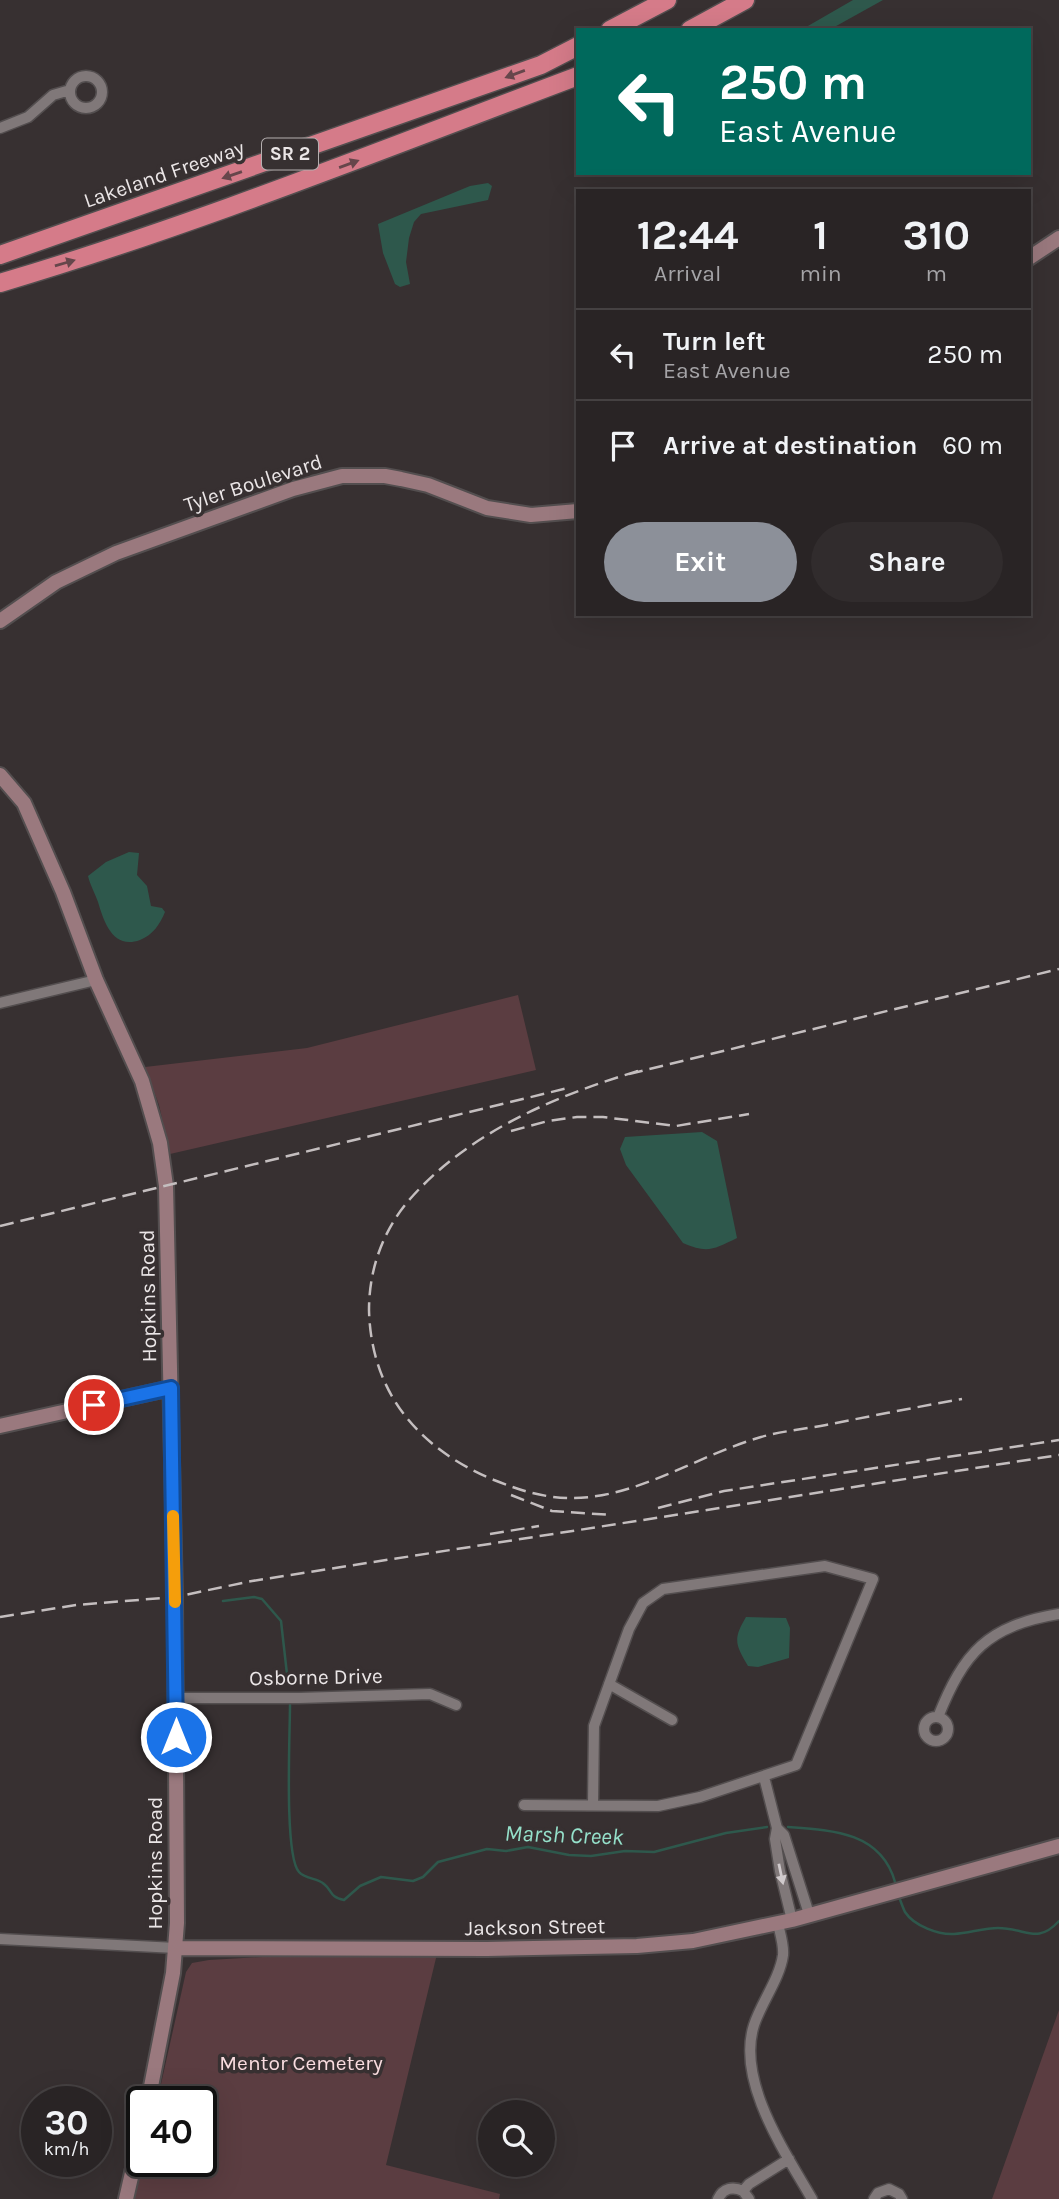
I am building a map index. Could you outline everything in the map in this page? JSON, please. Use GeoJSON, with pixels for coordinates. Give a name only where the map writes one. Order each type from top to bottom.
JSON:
{"type":"FeatureCollection","features":[{"type":"Feature","properties":{"kind":"highway"},"geometry":{"type":"LineString","coordinates":[[614,28],[667,0]]}},
{"type":"Feature","properties":{"kind":"highway"},"geometry":{"type":"LineString","coordinates":[[694,28],[745,0]]}},
{"type":"Feature","properties":{"kind":"highway","name":"Lakeland Freeway"},"geometry":{"type":"LineString","coordinates":[[0,255],[528,70],[576,47]]}},
{"type":"Feature","properties":{"kind":"highway","name":"SR 2"},"geometry":{"type":"LineString","coordinates":[[0,283],[81,259],[318,175],[576,77]]}},
{"type":"Feature","properties":{"kind":"street"},"geometry":{"type":"LineString","coordinates":[[0,128],[28,117],[53,95],[70,90]]}},
{"type":"Feature","properties":{"kind":"street"},"geometry":{"type":"LineString","coordinates":[[1031,257],[1059,238]]}},
{"type":"Feature","properties":{"kind":"street","name":"Tyler Boulevard"},"geometry":{"type":"LineString","coordinates":[[0,621],[56,582],[116,553],[293,489],[342,476],[385,476],[401,479],[428,485],[487,508],[531,515],[576,511]]}},
{"type":"Feature","properties":{"kind":"street","name":"Hopkins Road"},"geometry":{"type":"LineString","coordinates":[[0,775],[24,803],[63,892],[96,980],[142,1081],[160,1143],[166,1186],[171,1388],[176,1948],[152,2086]]}},
{"type":"Feature","properties":{"kind":"street"},"geometry":{"type":"LineString","coordinates":[[0,1003],[96,980]]}},
{"type":"Feature","properties":{"kind":"street"},"geometry":{"type":"LineString","coordinates":[[0,1426],[171,1388]]}},
{"type":"Feature","properties":{"kind":"street"},"geometry":{"type":"LineString","coordinates":[[524,1805],[658,1805],[700,1797],[796,1765],[873,1579],[825,1566],[663,1589],[643,1604],[629,1629],[594,1726],[593,1804]]}},
{"type":"Feature","properties":{"kind":"street"},"geometry":{"type":"LineString","coordinates":[[938,1717],[956,1674],[972,1653],[1009,1628],[1059,1614]]}},
{"type":"Feature","properties":{"kind":"street"},"geometry":{"type":"LineString","coordinates":[[609,1684],[673,1720]]}},
{"type":"Feature","properties":{"kind":"street","name":"Osborne Drive"},"geometry":{"type":"LineString","coordinates":[[175,1698],[430,1694],[456,1705]]}},
{"type":"Feature","properties":{"kind":"street"},"geometry":{"type":"LineString","coordinates":[[764,1777],[777,1828],[775,1839],[785,1922],[783,1955],[755,2023],[750,2059],[762,2103],[812,2199]]}},
{"type":"Feature","properties":{"kind":"street"},"geometry":{"type":"LineString","coordinates":[[777,1828],[784,1835],[809,1914]]}},
{"type":"Feature","properties":{"kind":"street","name":"Jackson Street"},"geometry":{"type":"LineString","coordinates":[[0,1939],[176,1948],[449,1949],[636,1946],[693,1941],[785,1922],[1059,1846]]}},
{"type":"Feature","properties":{"kind":"street"},"geometry":{"type":"LineString","coordinates":[[718,2199],[725,2190],[731,2188],[746,2195],[749,2184],[789,2158]]}},
{"type":"Feature","properties":{"kind":"street"},"geometry":{"type":"LineString","coordinates":[[126,2199],[131,2177]]}},
{"type":"Feature","properties":{"kind":"street"},"geometry":{"type":"LineString","coordinates":[[874,2199],[878,2193],[888,2189],[899,2194],[902,2199]]}},
{"type":"Feature","properties":{"kind":"green space"},"geometry":{"type":"Polygon","coordinates":[[[518,995],[536,1070],[170,1154],[159,1105],[145,1067],[307,1048],[518,995]]]}},
{"type":"Feature","properties":{"kind":"green space","name":"Mentor Cemetery"},"geometry":{"type":"Polygon","coordinates":[[[316,1954],[437,1954],[386,2165],[500,2194],[499,2199],[134,2199],[139,2177],[217,2177],[217,2086],[161,2086],[186,1972],[192,1963],[316,1954]]]}},
{"type":"Feature","properties":{"kind":"green space"},"geometry":{"type":"Polygon","coordinates":[[[1059,2010],[1059,2199],[992,2199],[1059,2010]]]}},
{"type":"Feature","properties":{"kind":"shaded area"},"geometry":{"type":"Polygon","coordinates":[[[853,0],[883,0],[833,28],[804,28],[853,0]]]}},
{"type":"Feature","properties":{"kind":"shaded area"},"geometry":{"type":"Polygon","coordinates":[[[488,183],[492,186],[488,200],[421,214],[414,222],[409,238],[406,262],[410,284],[400,287],[395,284],[383,253],[378,224],[470,186],[488,183]]]}},
{"type":"Feature","properties":{"kind":"shaded area"},"geometry":{"type":"Polygon","coordinates":[[[129,852],[139,853],[137,875],[147,886],[151,906],[162,908],[165,912],[152,932],[145,938],[131,942],[116,938],[111,932],[88,876],[106,862],[129,852]]]}},
{"type":"Feature","properties":{"kind":"shaded area"},"geometry":{"type":"Polygon","coordinates":[[[702,1132],[717,1141],[737,1238],[705,1249],[683,1243],[626,1165],[620,1149],[625,1137],[702,1132]]]}},
{"type":"Feature","properties":{"kind":"shaded area"},"geometry":{"type":"Polygon","coordinates":[[[746,1617],[786,1618],[790,1628],[789,1658],[758,1667],[748,1666],[737,1642],[746,1617]]]}},
{"type":"Feature","properties":{"kind":"waterway","name":"Marsh Creek"},"geometry":{"type":"LineString","coordinates":[[223,1601],[254,1597],[262,1599],[281,1621],[288,1683]]}},
{"type":"Feature","properties":{"kind":"waterway","name":"Marsh Creek"},"geometry":{"type":"LineString","coordinates":[[290,1705],[290,1820],[294,1861],[299,1872],[321,1882],[339,1899],[344,1900],[360,1886],[381,1877],[413,1881],[423,1877],[438,1862],[487,1849],[506,1851],[528,1847],[569,1855],[591,1856],[625,1851],[654,1852],[726,1833],[767,1827]]}},
{"type":"Feature","properties":{"kind":"waterway","name":"Marsh Creek"},"geometry":{"type":"LineString","coordinates":[[788,1827],[838,1833],[867,1843],[888,1865],[895,1882]]}},
{"type":"Feature","properties":{"kind":"waterway","name":"Marsh Creek"},"geometry":{"type":"LineString","coordinates":[[899,1897],[909,1917],[927,1929],[941,1933],[954,1934],[998,1928],[1037,1934],[1059,1921]]}},
{"type":"Feature","properties":{"kind":"railway"},"geometry":{"type":"LineString","coordinates":[[629,1074],[1059,969]]}},
{"type":"Feature","properties":{"kind":"railway"},"geometry":{"type":"LineString","coordinates":[[638,1071],[545,1105],[486,1136],[433,1175],[410,1199],[392,1224],[379,1251],[372,1280],[369,1310],[372,1340],[379,1367],[390,1392],[404,1414],[422,1434],[443,1452],[494,1480],[540,1495],[575,1498],[630,1488],[769,1435],[962,1399]]}},
{"type":"Feature","properties":{"kind":"railway"},"geometry":{"type":"LineString","coordinates":[[0,1226],[568,1088]]}},
{"type":"Feature","properties":{"kind":"railway"},"geometry":{"type":"LineString","coordinates":[[511,1131],[548,1121],[577,1117],[603,1117],[676,1126],[749,1114]]}},
{"type":"Feature","properties":{"kind":"railway"},"geometry":{"type":"LineString","coordinates":[[658,1508],[724,1491],[1059,1440]]}},
{"type":"Feature","properties":{"kind":"railway"},"geometry":{"type":"LineString","coordinates":[[0,1617],[76,1605],[175,1597],[252,1581],[1059,1455]]}},
{"type":"Feature","properties":{"kind":"railway"},"geometry":{"type":"LineString","coordinates":[[511,1495],[552,1511],[612,1515]]}},
{"type":"Feature","properties":{"kind":"railway"},"geometry":{"type":"LineString","coordinates":[[490,1534],[539,1526]]}},
{"type":"Feature","properties":{"kind":"slow traffic"},"geometry":{"type":"LineString","coordinates":[[173,1516],[175,1602]]}},
{"type":"Feature","properties":{"kind":"route"},"geometry":{"type":"LineString","coordinates":[[94,1405],[171,1388],[176,1737]]}}]}
